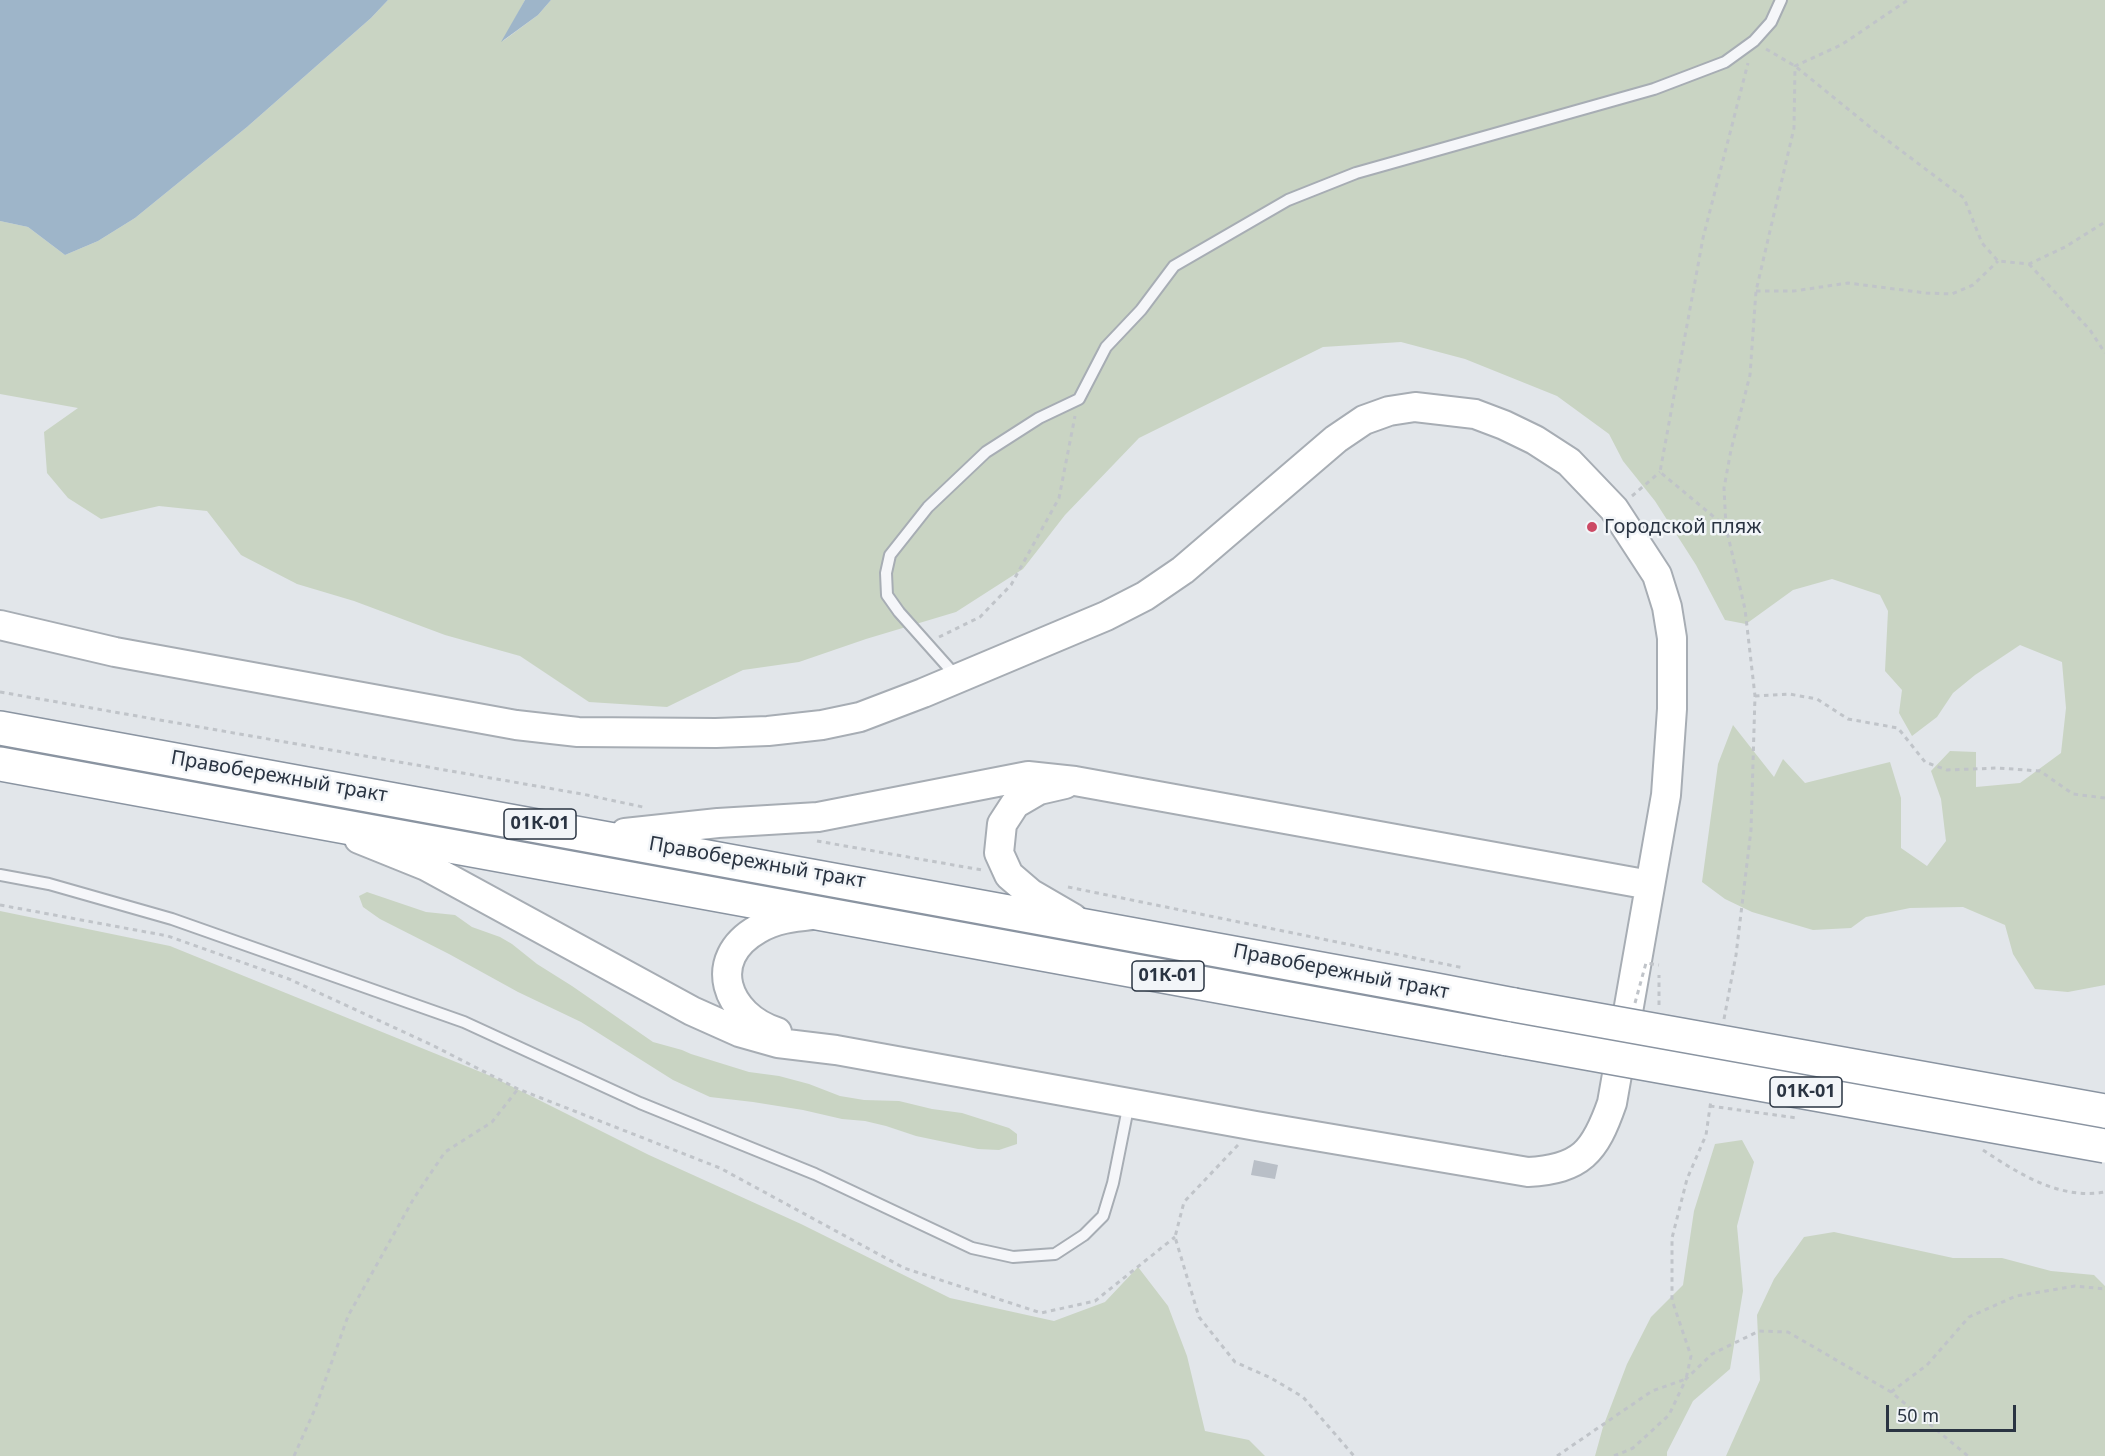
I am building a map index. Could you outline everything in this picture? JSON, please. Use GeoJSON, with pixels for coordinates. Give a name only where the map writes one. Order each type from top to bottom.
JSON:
{"type":"FeatureCollection","features":[{"type":"Feature","properties":{"kind":"highway","name":"Правобережный тракт"},"geometry":{"type":"LineString","coordinates":[[0,728],[603,835],[1080,922],[1514,1005],[2105,1111]]}},
{"type":"Feature","properties":{"kind":"highway","name":"Правобережный тракт"},"geometry":{"type":"LineString","coordinates":[[0,764],[2105,1146]]}},
{"type":"Feature","properties":{"kind":"street"},"geometry":{"type":"LineString","coordinates":[[0,624],[127,654],[516,725],[578,732],[716,733],[768,731],[822,725],[860,717],[958,678],[1106,616],[1145,596],[1183,570],[1336,439],[1364,420],[1389,411],[1416,407],[1475,414],[1535,440],[1569,462],[1614,510],[1657,575],[1667,607],[1672,638],[1672,709],[1666,795],[1612,1103],[1604,1126],[1591,1148],[1574,1162],[1553,1171],[1528,1172],[1256,1126],[836,1050],[778,1042],[739,1032],[693,1011],[426,866],[379,846],[292,816]]}},
{"type":"Feature","properties":{"kind":"street"},"geometry":{"type":"LineString","coordinates":[[603,835],[718,823],[818,817],[1028,776],[1075,781],[1650,885]]}},
{"type":"Feature","properties":{"kind":"street"},"geometry":{"type":"LineString","coordinates":[[1075,781],[1039,790],[1016,804],[1002,824],[999,853],[1009,875],[1030,893],[1080,922]]}},
{"type":"Feature","properties":{"kind":"street"},"geometry":{"type":"LineString","coordinates":[[827,914],[787,917],[757,929],[736,948],[726,967],[728,989],[737,1007],[762,1028],[836,1050]]}},
{"type":"Feature","properties":{"kind":"lane"},"geometry":{"type":"LineString","coordinates":[[958,678],[899,612],[887,595],[885,573],[890,555],[928,507],[986,452],[1039,418],[1079,399],[1106,347],[1141,310],[1174,267],[1288,200],[1356,173],[1654,89],[1725,62],[1754,41],[1771,22],[1781,0]]}},
{"type":"Feature","properties":{"kind":"lane"},"geometry":{"type":"LineString","coordinates":[[0,875],[49,884],[172,919],[464,1022],[639,1103],[815,1174],[972,1248],[1013,1257],[1055,1254],[1084,1235],[1103,1215],[1113,1183],[1129,1102]]}},
{"type":"Feature","properties":{"kind":"path"},"geometry":{"type":"LineString","coordinates":[[1795,66],[1841,45],[1908,0]]}},
{"type":"Feature","properties":{"kind":"path"},"geometry":{"type":"LineString","coordinates":[[1628,498],[1660,472],[1703,238],[1754,41],[1795,66],[1875,131],[1964,198],[1982,243],[1998,261],[2029,264],[2065,247],[2105,222]]}},
{"type":"Feature","properties":{"kind":"path"},"geometry":{"type":"LineString","coordinates":[[1723,1023],[1736,955],[1751,830],[1755,696],[1745,609],[1726,527],[1724,488],[1749,375],[1756,291],[1794,128],[1795,66]]}},
{"type":"Feature","properties":{"kind":"path"},"geometry":{"type":"LineString","coordinates":[[1756,291],[1794,291],[1848,283],[1952,294],[1973,285],[1998,261]]}},
{"type":"Feature","properties":{"kind":"path"},"geometry":{"type":"LineString","coordinates":[[2029,264],[2090,330],[2105,353]]}},
{"type":"Feature","properties":{"kind":"path"},"geometry":{"type":"LineString","coordinates":[[927,643],[980,617],[1011,585],[1059,498],[1079,399]]}},
{"type":"Feature","properties":{"kind":"path"},"geometry":{"type":"LineString","coordinates":[[1660,472],[1726,527]]}},
{"type":"Feature","properties":{"kind":"path"},"geometry":{"type":"LineString","coordinates":[[1755,696],[1789,694],[1817,699],[1848,718],[1898,728],[1925,762],[1947,770],[1998,768],[2040,771],[2073,794],[2105,798]]}},
{"type":"Feature","properties":{"kind":"path"},"geometry":{"type":"LineString","coordinates":[[0,905],[168,936],[299,984],[432,1045],[518,1089],[720,1168],[904,1268],[1041,1312],[1095,1301],[1175,1237]]}},
{"type":"Feature","properties":{"kind":"path"},"geometry":{"type":"LineString","coordinates":[[1634,1007],[1646,963],[1659,965],[1658,1015]]}},
{"type":"Feature","properties":{"kind":"path"},"geometry":{"type":"LineString","coordinates":[[294,1456],[315,1409],[348,1316],[414,1198],[445,1152],[492,1122],[518,1089]]}},
{"type":"Feature","properties":{"kind":"path"},"geometry":{"type":"LineString","coordinates":[[1614,1456],[1633,1448],[1669,1415],[1686,1379],[1691,1356],[1672,1300],[1672,1238],[1688,1179],[1706,1135],[1712,1096]]}},
{"type":"Feature","properties":{"kind":"path"},"geometry":{"type":"LineString","coordinates":[[1710,1106],[1805,1119]]}},
{"type":"Feature","properties":{"kind":"path"},"geometry":{"type":"LineString","coordinates":[[1256,1126],[1184,1202],[1175,1237],[1199,1317],[1235,1362],[1271,1378],[1304,1397],[1354,1456]]}},
{"type":"Feature","properties":{"kind":"path"},"geometry":{"type":"LineString","coordinates":[[1981,1148],[2018,1173],[2053,1189],[2096,1194],[2105,1192]]}},
{"type":"Feature","properties":{"kind":"path"},"geometry":{"type":"LineString","coordinates":[[1891,1392],[1927,1365],[1969,1317],[2016,1296],[2075,1286],[2105,1289]]}},
{"type":"Feature","properties":{"kind":"path"},"geometry":{"type":"LineString","coordinates":[[1557,1456],[1652,1391],[1686,1379],[1713,1354],[1759,1331],[1788,1332],[1891,1392],[1968,1456]]}},
{"type":"Feature","properties":{"kind":"green space"},"geometry":{"type":"Polygon","coordinates":[[[388,0],[525,0],[503,41],[538,15],[551,0],[2105,0],[2105,985],[2068,992],[2035,989],[2013,954],[2005,925],[1963,907],[1910,908],[1866,917],[1851,928],[1813,930],[1752,912],[1725,899],[1702,882],[1718,764],[1733,725],[1774,777],[1783,759],[1805,783],[1890,762],[1901,798],[1901,848],[1927,866],[1946,841],[1941,799],[1931,771],[1950,751],[1976,752],[1976,787],[2020,783],[2061,753],[2066,708],[2062,662],[2020,645],[1975,675],[1953,693],[1937,717],[1912,736],[1899,713],[1902,690],[1885,671],[1888,611],[1880,595],[1832,579],[1793,590],[1746,624],[1725,620],[1696,565],[1655,501],[1623,461],[1609,434],[1557,396],[1465,359],[1401,342],[1323,347],[1139,438],[1065,515],[1023,569],[956,612],[799,662],[743,670],[667,707],[589,702],[520,656],[445,635],[354,601],[297,584],[241,555],[207,511],[159,506],[101,519],[68,498],[47,473],[44,432],[78,408],[0,394],[0,221],[28,227],[65,255],[98,241],[135,218],[247,127],[371,18],[388,0]]]}},
{"type":"Feature","properties":{"kind":"green space"},"geometry":{"type":"Polygon","coordinates":[[[367,892],[426,912],[455,915],[472,927],[500,937],[653,1042],[749,1072],[779,1076],[809,1084],[840,1096],[864,1100],[899,1101],[962,1113],[1009,1128],[1017,1134],[1017,1144],[999,1150],[978,1149],[916,1136],[865,1121],[710,1097],[673,1080],[581,1022],[518,992],[380,919],[363,907],[359,896],[367,892]]]}},
{"type":"Feature","properties":{"kind":"green space"},"geometry":{"type":"Polygon","coordinates":[[[0,911],[170,946],[493,1077],[649,1155],[801,1224],[950,1298],[1054,1321],[1105,1302],[1138,1267],[1168,1306],[1187,1356],[1205,1431],[1249,1440],[1265,1456],[0,1456],[0,911]]]}},
{"type":"Feature","properties":{"kind":"green space"},"geometry":{"type":"Polygon","coordinates":[[[1742,1140],[1754,1162],[1737,1226],[1743,1291],[1730,1369],[1693,1401],[1667,1456],[1595,1456],[1603,1427],[1627,1364],[1651,1317],[1683,1285],[1694,1211],[1715,1144],[1742,1140]]]}},
{"type":"Feature","properties":{"kind":"green space"},"geometry":{"type":"Polygon","coordinates":[[[1834,1232],[1953,1258],[2002,1258],[2051,1271],[2094,1275],[2105,1286],[2105,1456],[1726,1456],[1760,1380],[1757,1315],[1774,1279],[1804,1237],[1834,1232]]]}},
{"type":"Feature","properties":{"kind":"water"},"geometry":{"type":"Polygon","coordinates":[[[0,0],[388,0],[371,18],[247,127],[135,218],[98,241],[65,255],[28,227],[0,221],[0,0]]]}},
{"type":"Feature","properties":{"kind":"water"},"geometry":{"type":"Polygon","coordinates":[[[525,0],[551,0],[538,15],[501,42],[525,0]]]}},
{"type":"Feature","properties":{"kind":"building"},"geometry":{"type":"Polygon","coordinates":[[[1254,1160],[1278,1165],[1275,1179],[1251,1175],[1254,1160]]]}},
{"type":"Feature","properties":{"kind":"place","name":"Городской пляж"},"geometry":{"type":"Point","coordinates":[1592,527]}}]}
